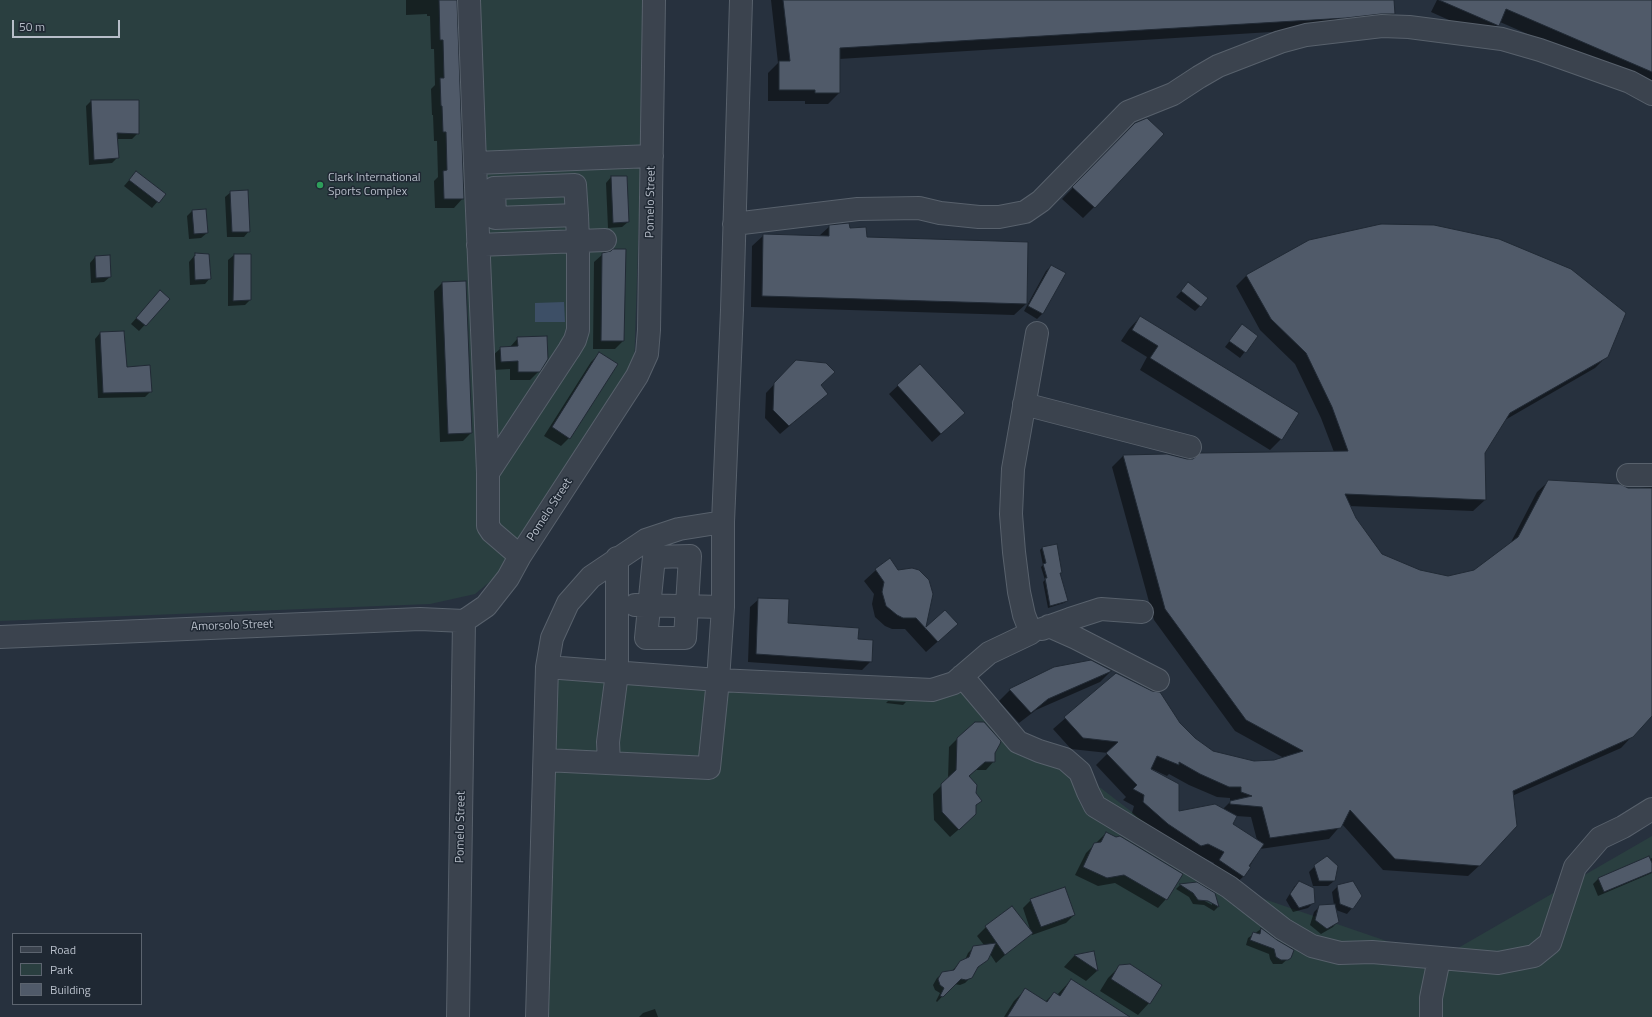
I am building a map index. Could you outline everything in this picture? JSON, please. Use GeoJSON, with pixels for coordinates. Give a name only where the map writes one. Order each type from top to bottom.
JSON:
{"type":"FeatureCollection","features":[{"type":"Feature","properties":{"kind":"street"},"geometry":{"type":"LineString","coordinates":[[469,0],[489,529],[520,556]]}},
{"type":"Feature","properties":{"kind":"street","name":"Pomelo Street"},"geometry":{"type":"LineString","coordinates":[[458,1017],[464,621],[486,606],[508,578],[520,556],[637,376],[647,354],[649,330],[654,0]]}},
{"type":"Feature","properties":{"kind":"street"},"geometry":{"type":"LineString","coordinates":[[545,760],[710,768],[723,607],[723,522],[732,318],[741,0]]}},
{"type":"Feature","properties":{"kind":"street"},"geometry":{"type":"LineString","coordinates":[[734,224],[858,209],[919,208],[940,213],[979,217],[999,217],[1025,212],[1041,201],[1128,112],[1173,94],[1199,76],[1225,63],[1280,42],[1306,35],[1382,26],[1502,39],[1540,50],[1630,82],[1652,94]]}},
{"type":"Feature","properties":{"kind":"street"},"geometry":{"type":"LineString","coordinates":[[475,163],[652,156]]}},
{"type":"Feature","properties":{"kind":"street"},"geometry":{"type":"LineString","coordinates":[[488,472],[575,340],[578,330],[578,242],[576,215]]}},
{"type":"Feature","properties":{"kind":"street"},"geometry":{"type":"LineString","coordinates":[[478,246],[605,240]]}},
{"type":"Feature","properties":{"kind":"street"},"geometry":{"type":"LineString","coordinates":[[1037,333],[1013,469],[1011,514],[1019,592],[1024,615],[1040,630],[1076,638],[1158,680]]}},
{"type":"Feature","properties":{"kind":"street"},"geometry":{"type":"LineString","coordinates":[[1024,404],[1190,447]]}},
{"type":"Feature","properties":{"kind":"street"},"geometry":{"type":"LineString","coordinates":[[1628,475],[1652,475]]}},
{"type":"Feature","properties":{"kind":"street"},"geometry":{"type":"LineString","coordinates":[[537,1017],[547,667],[552,638],[568,604],[591,577],[617,558],[646,540],[679,529],[723,522]]}},
{"type":"Feature","properties":{"kind":"street"},"geometry":{"type":"LineString","coordinates":[[690,556],[685,638],[646,638],[648,605],[654,557],[690,556]]}},
{"type":"Feature","properties":{"kind":"street"},"geometry":{"type":"LineString","coordinates":[[609,763],[608,742],[617,673],[617,558]]}},
{"type":"Feature","properties":{"kind":"street"},"geometry":{"type":"LineString","coordinates":[[617,605],[723,607]]}},
{"type":"Feature","properties":{"kind":"street"},"geometry":{"type":"LineString","coordinates":[[547,667],[718,680],[932,690],[954,683],[989,653],[1040,630],[1101,609],[1142,612]]}},
{"type":"Feature","properties":{"kind":"street","name":"Amorsolo Street"},"geometry":{"type":"LineString","coordinates":[[0,636],[420,619],[464,621]]}},
{"type":"Feature","properties":{"kind":"street"},"geometry":{"type":"LineString","coordinates":[[962,676],[1018,742],[1039,751],[1065,759],[1080,772],[1095,806],[1229,887],[1283,929],[1312,946],[1340,953],[1372,952],[1498,963],[1534,956],[1550,943],[1575,867],[1600,838],[1623,827],[1652,809]]}},
{"type":"Feature","properties":{"kind":"street"},"geometry":{"type":"LineString","coordinates":[[1431,1008],[1439,959]]}},
{"type":"Feature","properties":{"kind":"green space","name":"Clark International Sports Complex"},"geometry":{"type":"Polygon","coordinates":[[[0,0],[646,0],[634,369],[499,574],[475,594],[430,604],[0,621],[0,0]]]}},
{"type":"Feature","properties":{"kind":"green space"},"geometry":{"type":"Polygon","coordinates":[[[547,667],[954,683],[1080,772],[1229,887],[1439,959],[1652,836],[1652,1017],[535,1017],[547,667]]]}},
{"type":"Feature","properties":{"kind":"water"},"geometry":{"type":"Polygon","coordinates":[[[564,302],[565,322],[535,322],[535,303],[564,302]]]}},
{"type":"Feature","properties":{"kind":"building"},"geometry":{"type":"Polygon","coordinates":[[[439,0],[457,0],[464,199],[444,199],[443,171],[447,170],[446,132],[443,132],[441,106],[440,78],[444,78],[443,40],[440,40],[439,0]]]}},
{"type":"Feature","properties":{"kind":"building"},"geometry":{"type":"Polygon","coordinates":[[[783,0],[1394,0],[1395,14],[840,48],[840,93],[815,93],[815,90],[779,90],[779,61],[790,61],[783,0]]]}},
{"type":"Feature","properties":{"kind":"building"},"geometry":{"type":"Polygon","coordinates":[[[1439,0],[1652,0],[1652,72],[1506,9],[1499,26],[1439,0]]]}},
{"type":"Feature","properties":{"kind":"building"},"geometry":{"type":"Polygon","coordinates":[[[91,100],[139,100],[139,134],[117,133],[119,158],[94,160],[91,100]]]}},
{"type":"Feature","properties":{"kind":"building"},"geometry":{"type":"Polygon","coordinates":[[[1147,118],[1164,134],[1095,208],[1072,187],[1135,123],[1147,118]]]}},
{"type":"Feature","properties":{"kind":"building"},"geometry":{"type":"Polygon","coordinates":[[[136,171],[166,194],[159,203],[129,180],[136,171]]]}},
{"type":"Feature","properties":{"kind":"building"},"geometry":{"type":"Polygon","coordinates":[[[611,176],[627,176],[629,222],[613,223],[611,176]]]}},
{"type":"Feature","properties":{"kind":"building"},"geometry":{"type":"Polygon","coordinates":[[[248,190],[250,232],[232,232],[230,191],[248,190]]]}},
{"type":"Feature","properties":{"kind":"building"},"geometry":{"type":"Polygon","coordinates":[[[206,209],[208,233],[194,234],[192,210],[206,209]]]}},
{"type":"Feature","properties":{"kind":"building"},"geometry":{"type":"Polygon","coordinates":[[[849,223],[850,228],[866,227],[867,237],[1028,242],[1027,304],[762,296],[763,234],[829,236],[829,225],[849,223]]]}},
{"type":"Feature","properties":{"kind":"building"},"geometry":{"type":"Polygon","coordinates":[[[1381,224],[1434,225],[1499,239],[1571,269],[1626,313],[1608,357],[1510,413],[1485,453],[1486,500],[1345,494],[1356,518],[1382,554],[1420,570],[1448,576],[1474,570],[1518,537],[1548,480],[1620,484],[1628,488],[1652,488],[1652,716],[1633,737],[1513,791],[1517,826],[1480,866],[1395,859],[1350,810],[1341,828],[1270,838],[1262,807],[1230,804],[1230,801],[1252,796],[1241,792],[1241,787],[1229,787],[1200,774],[1179,762],[1179,765],[1157,756],[1151,769],[1179,784],[1179,811],[1215,804],[1237,816],[1233,824],[1264,844],[1249,866],[1251,867],[1244,877],[1219,860],[1224,852],[1208,844],[1201,846],[1168,824],[1143,802],[1144,795],[1133,789],[1137,785],[1106,753],[1118,742],[1083,738],[1064,717],[1116,673],[1152,691],[1160,692],[1180,723],[1195,738],[1213,751],[1254,761],[1274,760],[1303,751],[1246,720],[1165,609],[1123,455],[1167,454],[1193,459],[1200,453],[1348,451],[1332,407],[1306,353],[1271,319],[1246,275],[1309,240],[1381,224]]]}},
{"type":"Feature","properties":{"kind":"building"},"geometry":{"type":"Polygon","coordinates":[[[613,249],[626,249],[624,341],[601,341],[602,253],[613,249]]]}},
{"type":"Feature","properties":{"kind":"building"},"geometry":{"type":"Polygon","coordinates":[[[195,253],[209,254],[211,279],[195,280],[195,253]]]}},
{"type":"Feature","properties":{"kind":"building"},"geometry":{"type":"Polygon","coordinates":[[[234,254],[251,254],[251,300],[233,301],[234,254]]]}},
{"type":"Feature","properties":{"kind":"building"},"geometry":{"type":"Polygon","coordinates":[[[110,255],[111,277],[96,278],[95,256],[110,255]]]}},
{"type":"Feature","properties":{"kind":"building"},"geometry":{"type":"Polygon","coordinates":[[[1051,265],[1066,273],[1043,314],[1028,306],[1051,265]]]}},
{"type":"Feature","properties":{"kind":"building"},"geometry":{"type":"Polygon","coordinates":[[[466,281],[472,433],[448,434],[442,282],[466,281]]]}},
{"type":"Feature","properties":{"kind":"building"},"geometry":{"type":"Polygon","coordinates":[[[1188,282],[1208,298],[1201,307],[1181,291],[1188,282]]]}},
{"type":"Feature","properties":{"kind":"building"},"geometry":{"type":"Polygon","coordinates":[[[160,290],[170,299],[146,326],[136,318],[160,290]]]}},
{"type":"Feature","properties":{"kind":"building"},"geometry":{"type":"Polygon","coordinates":[[[1140,316],[1299,413],[1282,440],[1150,358],[1158,346],[1132,330],[1140,316]]]}},
{"type":"Feature","properties":{"kind":"building"},"geometry":{"type":"Polygon","coordinates":[[[1242,324],[1258,336],[1246,353],[1229,341],[1242,324]]]}},
{"type":"Feature","properties":{"kind":"building"},"geometry":{"type":"Polygon","coordinates":[[[124,331],[127,367],[150,365],[152,392],[103,393],[100,332],[124,331]]]}},
{"type":"Feature","properties":{"kind":"building"},"geometry":{"type":"Polygon","coordinates":[[[547,336],[548,359],[540,372],[518,372],[518,361],[501,362],[500,347],[518,346],[517,337],[547,336]]]}},
{"type":"Feature","properties":{"kind":"building"},"geometry":{"type":"Polygon","coordinates":[[[599,352],[618,364],[570,439],[552,427],[599,352]]]}},
{"type":"Feature","properties":{"kind":"building"},"geometry":{"type":"Polygon","coordinates":[[[796,360],[826,363],[835,372],[821,385],[828,394],[789,426],[773,410],[774,383],[796,360]]]}},
{"type":"Feature","properties":{"kind":"building"},"geometry":{"type":"Polygon","coordinates":[[[920,364],[965,413],[941,434],[897,385],[920,364]]]}},
{"type":"Feature","properties":{"kind":"building"},"geometry":{"type":"Polygon","coordinates":[[[1057,544],[1062,573],[1060,573],[1068,601],[1050,606],[1045,578],[1047,578],[1043,564],[1046,563],[1042,547],[1057,544]]]}},
{"type":"Feature","properties":{"kind":"building"},"geometry":{"type":"Polygon","coordinates":[[[890,558],[898,570],[912,568],[919,570],[929,580],[933,594],[926,627],[945,610],[958,624],[938,642],[916,618],[903,618],[886,606],[882,592],[884,582],[875,569],[890,558]]]}},
{"type":"Feature","properties":{"kind":"building"},"geometry":{"type":"Polygon","coordinates":[[[758,598],[789,599],[788,623],[859,628],[858,639],[873,640],[872,662],[756,654],[758,598]]]}},
{"type":"Feature","properties":{"kind":"building"},"geometry":{"type":"Polygon","coordinates":[[[1091,660],[1112,671],[1048,699],[1031,713],[1009,689],[1054,667],[1091,660]]]}},
{"type":"Feature","properties":{"kind":"building"},"geometry":{"type":"Polygon","coordinates":[[[975,722],[984,722],[1001,741],[995,753],[995,762],[985,762],[969,776],[977,785],[976,793],[982,801],[976,805],[976,814],[959,830],[942,812],[941,784],[956,770],[957,738],[975,722]]]}},
{"type":"Feature","properties":{"kind":"building"},"geometry":{"type":"Polygon","coordinates":[[[1106,832],[1116,837],[1120,836],[1183,874],[1167,900],[1124,875],[1107,878],[1083,867],[1094,843],[1101,842],[1106,832]]]}},
{"type":"Feature","properties":{"kind":"building"},"geometry":{"type":"Polygon","coordinates":[[[1327,856],[1338,866],[1335,881],[1319,881],[1314,865],[1327,856]]]}},
{"type":"Feature","properties":{"kind":"building"},"geometry":{"type":"Polygon","coordinates":[[[1649,856],[1652,863],[1652,872],[1604,892],[1598,878],[1649,856]]]}},
{"type":"Feature","properties":{"kind":"building"},"geometry":{"type":"Polygon","coordinates":[[[1299,881],[1314,888],[1315,903],[1299,908],[1290,894],[1299,881]]]}},
{"type":"Feature","properties":{"kind":"building"},"geometry":{"type":"Polygon","coordinates":[[[1353,881],[1362,896],[1353,909],[1340,904],[1337,885],[1353,881]]]}},
{"type":"Feature","properties":{"kind":"building"},"geometry":{"type":"Polygon","coordinates":[[[1197,882],[1215,893],[1219,907],[1208,901],[1198,900],[1193,893],[1179,884],[1197,882]]]}},
{"type":"Feature","properties":{"kind":"building"},"geometry":{"type":"Polygon","coordinates":[[[1065,887],[1075,915],[1041,927],[1030,899],[1065,887]]]}},
{"type":"Feature","properties":{"kind":"building"},"geometry":{"type":"Polygon","coordinates":[[[1335,904],[1339,922],[1327,929],[1315,920],[1319,905],[1335,904]]]}},
{"type":"Feature","properties":{"kind":"building"},"geometry":{"type":"Polygon","coordinates":[[[1012,906],[1033,933],[1005,955],[985,926],[1012,906]]]}},
{"type":"Feature","properties":{"kind":"building"},"geometry":{"type":"Polygon","coordinates":[[[1261,928],[1294,950],[1291,958],[1288,960],[1281,960],[1276,957],[1274,949],[1250,940],[1253,932],[1260,934],[1261,928]]]}},
{"type":"Feature","properties":{"kind":"building"},"geometry":{"type":"Polygon","coordinates":[[[996,943],[988,960],[978,967],[972,978],[966,980],[961,979],[943,997],[940,996],[944,988],[940,985],[938,979],[942,972],[954,970],[960,961],[969,957],[973,946],[996,943]]]}},
{"type":"Feature","properties":{"kind":"building"},"geometry":{"type":"Polygon","coordinates":[[[1094,951],[1098,971],[1074,955],[1094,951]]]}},
{"type":"Feature","properties":{"kind":"building"},"geometry":{"type":"Polygon","coordinates":[[[1130,964],[1162,985],[1150,1004],[1111,979],[1119,965],[1130,964]]]}},
{"type":"Feature","properties":{"kind":"building"},"geometry":{"type":"Polygon","coordinates":[[[1071,979],[1130,1017],[1007,1017],[1025,988],[1047,1002],[1054,992],[1060,996],[1071,979]]]}},
{"type":"Feature","properties":{"kind":"place","name":"Clark International Sports Complex"},"geometry":{"type":"Point","coordinates":[320,185]}}]}
